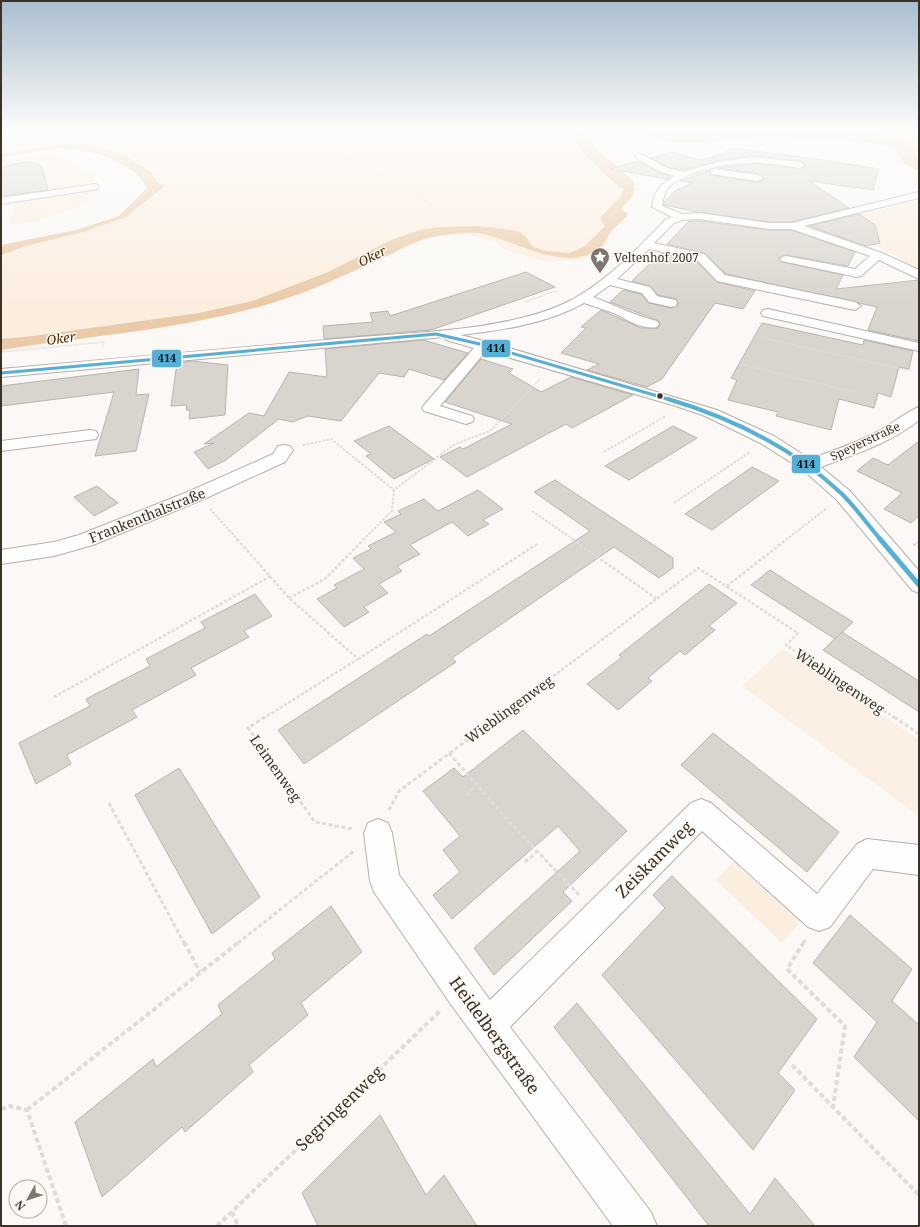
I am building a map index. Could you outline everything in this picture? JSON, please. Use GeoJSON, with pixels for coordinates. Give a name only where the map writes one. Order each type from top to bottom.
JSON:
{"type":"FeatureCollection","features":[{"type":"Feature","properties":{"kind":"street"},"geometry":{"type":"LineString","coordinates":[[1,201],[87,188]]}},
{"type":"Feature","properties":{"kind":"street"},"geometry":{"type":"LineString","coordinates":[[663,188],[658,198],[657,207],[681,217]]}},
{"type":"Feature","properties":{"kind":"street"},"geometry":{"type":"LineString","coordinates":[[1,373],[436,334],[504,325],[552,312],[583,298],[607,280],[670,221],[681,217],[699,216],[769,226],[792,226],[916,197]]}},
{"type":"Feature","properties":{"kind":"street"},"geometry":{"type":"LineString","coordinates":[[792,226],[837,239],[866,250],[919,276]]}},
{"type":"Feature","properties":{"kind":"street"},"geometry":{"type":"LineString","coordinates":[[646,245],[700,256],[721,278],[855,306]]}},
{"type":"Feature","properties":{"kind":"street"},"geometry":{"type":"LineString","coordinates":[[846,253],[866,250]]}},
{"type":"Feature","properties":{"kind":"street"},"geometry":{"type":"LineString","coordinates":[[786,259],[858,273],[878,255]]}},
{"type":"Feature","properties":{"kind":"street"},"geometry":{"type":"LineString","coordinates":[[905,280],[919,276]]}},
{"type":"Feature","properties":{"kind":"street"},"geometry":{"type":"LineString","coordinates":[[607,280],[646,290],[653,299],[671,303]]}},
{"type":"Feature","properties":{"kind":"street"},"geometry":{"type":"LineString","coordinates":[[583,298],[623,312],[632,319],[652,324]]}},
{"type":"Feature","properties":{"kind":"street"},"geometry":{"type":"LineString","coordinates":[[768,313],[919,347]]}},
{"type":"Feature","properties":{"kind":"street"},"geometry":{"type":"LineString","coordinates":[[504,325],[516,355]]}},
{"type":"Feature","properties":{"kind":"street"},"geometry":{"type":"LineString","coordinates":[[436,334],[484,345],[682,403],[711,413],[768,440],[809,466],[844,495],[919,585]]}},
{"type":"Feature","properties":{"kind":"street"},"geometry":{"type":"LineString","coordinates":[[466,419],[430,408],[484,345]]}},
{"type":"Feature","properties":{"kind":"street","name":"Speyerstraße"},"geometry":{"type":"LineString","coordinates":[[809,466],[882,435],[912,419],[919,412]]}},
{"type":"Feature","properties":{"kind":"street"},"geometry":{"type":"LineString","coordinates":[[1,446],[90,435]]}},
{"type":"Feature","properties":{"kind":"street","name":"Frankenthalstraße"},"geometry":{"type":"LineString","coordinates":[[1,557],[54,549],[86,540],[197,495],[279,458],[284,450]]}},
{"type":"Feature","properties":{"kind":"street","name":"Zeiskamweg"},"geometry":{"type":"LineString","coordinates":[[489,1025],[701,812],[819,916]]}},
{"type":"Feature","properties":{"kind":"street","name":"Heidelbergstraße"},"geometry":{"type":"LineString","coordinates":[[378,832],[385,882],[462,990],[637,1226]]}},
{"type":"Feature","properties":{"kind":"street"},"geometry":{"type":"LineString","coordinates":[[819,916],[867,854],[919,860]]}},
{"type":"Feature","properties":{"kind":"path"},"geometry":{"type":"LineString","coordinates":[[402,188],[427,202]]}},
{"type":"Feature","properties":{"kind":"path"},"geometry":{"type":"LineString","coordinates":[[524,302],[561,289]]}},
{"type":"Feature","properties":{"kind":"path"},"geometry":{"type":"LineString","coordinates":[[758,337],[911,371]]}},
{"type":"Feature","properties":{"kind":"path"},"geometry":{"type":"LineString","coordinates":[[1,352],[104,342],[92,364]]}},
{"type":"Feature","properties":{"kind":"path"},"geometry":{"type":"LineString","coordinates":[[739,364],[862,394]]}},
{"type":"Feature","properties":{"kind":"path"},"geometry":{"type":"LineString","coordinates":[[289,598],[325,579],[392,511],[394,490],[455,444],[490,431],[553,366]]}},
{"type":"Feature","properties":{"kind":"path"},"geometry":{"type":"LineString","coordinates":[[604,452],[671,413],[682,403]]}},
{"type":"Feature","properties":{"kind":"path"},"geometry":{"type":"LineString","coordinates":[[284,450],[331,439],[394,490]]}},
{"type":"Feature","properties":{"kind":"path"},"geometry":{"type":"LineString","coordinates":[[674,503],[768,440]]}},
{"type":"Feature","properties":{"kind":"path"},"geometry":{"type":"LineString","coordinates":[[197,495],[271,576],[289,598],[358,659]]}},
{"type":"Feature","properties":{"kind":"path"},"geometry":{"type":"LineString","coordinates":[[727,586],[844,495]]}},
{"type":"Feature","properties":{"kind":"path"},"geometry":{"type":"LineString","coordinates":[[532,511],[657,599]]}},
{"type":"Feature","properties":{"kind":"path"},"geometry":{"type":"LineString","coordinates":[[916,544],[919,541]]}},
{"type":"Feature","properties":{"kind":"path","name":"Leimenweg"},"geometry":{"type":"LineString","coordinates":[[378,832],[315,822],[248,728],[539,544]]}},
{"type":"Feature","properties":{"kind":"path","name":"Wieblingenweg"},"geometry":{"type":"LineString","coordinates":[[378,832],[398,791],[698,568],[798,634],[786,645],[919,734]]}},
{"type":"Feature","properties":{"kind":"path"},"geometry":{"type":"LineString","coordinates":[[54,697],[271,576]]}},
{"type":"Feature","properties":{"kind":"path"},"geometry":{"type":"LineString","coordinates":[[449,753],[476,786],[536,853],[598,915]]}},
{"type":"Feature","properties":{"kind":"path"},"geometry":{"type":"LineString","coordinates":[[466,795],[476,786]]}},
{"type":"Feature","properties":{"kind":"path"},"geometry":{"type":"LineString","coordinates":[[109,803],[200,972]]}},
{"type":"Feature","properties":{"kind":"path"},"geometry":{"type":"LineString","coordinates":[[27,1110],[378,832]]}},
{"type":"Feature","properties":{"kind":"path"},"geometry":{"type":"LineString","coordinates":[[525,862],[536,853]]}},
{"type":"Feature","properties":{"kind":"path"},"geometry":{"type":"LineString","coordinates":[[819,916],[787,969],[845,1026],[833,1107]]}},
{"type":"Feature","properties":{"kind":"path","name":"Segringenweg"},"geometry":{"type":"LineString","coordinates":[[217,1226],[462,990]]}},
{"type":"Feature","properties":{"kind":"path"},"geometry":{"type":"LineString","coordinates":[[792,1065],[919,1195]]}},
{"type":"Feature","properties":{"kind":"path"},"geometry":{"type":"LineString","coordinates":[[1,1109],[10,1106],[27,1110]]}},
{"type":"Feature","properties":{"kind":"path"},"geometry":{"type":"LineString","coordinates":[[27,1110],[66,1226]]}},
{"type":"Feature","properties":{"kind":"path"},"geometry":{"type":"LineString","coordinates":[[232,1212],[238,1226]]}},
{"type":"Feature","properties":{"kind":"shaded area"},"geometry":{"type":"Polygon","coordinates":[[[1,188],[91,188],[86,204],[37,221],[10,225],[15,201],[1,202],[1,188]]]}},
{"type":"Feature","properties":{"kind":"shaded area"},"geometry":{"type":"Polygon","coordinates":[[[636,188],[634,198],[623,207],[604,248],[581,260],[548,262],[508,251],[492,241],[465,234],[423,236],[331,280],[254,308],[201,319],[1,351],[1,247],[76,231],[120,216],[150,189],[636,188]]]}},
{"type":"Feature","properties":{"kind":"shaded area"},"geometry":{"type":"Polygon","coordinates":[[[919,200],[919,271],[887,251],[826,224],[919,200]]]}},
{"type":"Feature","properties":{"kind":"shaded area"},"geometry":{"type":"Polygon","coordinates":[[[783,649],[919,740],[919,816],[742,686],[783,649]]]}},
{"type":"Feature","properties":{"kind":"shaded area"},"geometry":{"type":"Polygon","coordinates":[[[733,862],[800,922],[782,943],[716,880],[733,862]]]}},
{"type":"Feature","properties":{"kind":"water"},"geometry":{"type":"Polygon","coordinates":[[[147,188],[162,188],[126,217],[83,232],[26,246],[1,255],[1,245],[76,230],[119,216],[147,188]]]}},
{"type":"Feature","properties":{"kind":"water","name":"Oker"},"geometry":{"type":"Polygon","coordinates":[[[634,188],[628,202],[621,209],[628,214],[612,231],[605,243],[588,255],[573,258],[542,254],[478,233],[443,235],[416,242],[303,293],[244,311],[210,319],[140,331],[1,350],[1,339],[199,313],[253,301],[328,272],[391,240],[420,230],[441,227],[477,226],[512,230],[520,232],[527,238],[533,247],[547,251],[569,253],[584,247],[605,226],[601,221],[601,217],[620,197],[624,189],[634,188]]]}},
{"type":"Feature","properties":{"kind":"building"},"geometry":{"type":"Polygon","coordinates":[[[1,188],[48,188],[48,190],[1,196],[1,188]]]}},
{"type":"Feature","properties":{"kind":"building"},"geometry":{"type":"Polygon","coordinates":[[[681,188],[820,188],[849,208],[792,222],[769,222],[697,212],[664,205],[664,202],[675,191],[681,188]]]}},
{"type":"Feature","properties":{"kind":"building"},"geometry":{"type":"Polygon","coordinates":[[[861,188],[873,188],[873,190],[861,188]]]}},
{"type":"Feature","properties":{"kind":"building"},"geometry":{"type":"Polygon","coordinates":[[[859,214],[875,225],[880,243],[866,246],[809,226],[859,214]]]}},
{"type":"Feature","properties":{"kind":"building"},"geometry":{"type":"Polygon","coordinates":[[[689,221],[769,230],[791,230],[855,252],[848,266],[786,255],[779,258],[782,262],[843,275],[836,289],[919,280],[919,341],[868,330],[877,307],[726,274],[704,253],[667,244],[689,221]]]}},
{"type":"Feature","properties":{"kind":"building"},"geometry":{"type":"Polygon","coordinates":[[[661,253],[695,260],[717,282],[755,291],[743,309],[715,303],[662,379],[647,387],[587,370],[599,364],[561,353],[586,328],[581,327],[601,310],[641,328],[658,328],[660,323],[657,320],[610,302],[623,290],[641,294],[649,303],[671,308],[677,306],[678,303],[676,299],[658,295],[650,286],[632,281],[661,253]]]}},
{"type":"Feature","properties":{"kind":"building"},"geometry":{"type":"Polygon","coordinates":[[[526,272],[555,287],[431,330],[324,339],[323,326],[373,322],[370,313],[388,311],[390,316],[526,272]]]}},
{"type":"Feature","properties":{"kind":"building"},"geometry":{"type":"Polygon","coordinates":[[[762,323],[863,345],[864,340],[913,351],[909,369],[899,367],[891,397],[878,393],[874,408],[839,399],[831,430],[776,416],[778,412],[728,400],[737,380],[731,378],[762,323]]]}},
{"type":"Feature","properties":{"kind":"building"},"geometry":{"type":"Polygon","coordinates":[[[423,340],[468,353],[444,380],[409,369],[404,377],[379,373],[341,421],[308,416],[292,422],[279,419],[226,460],[208,469],[194,452],[214,443],[204,444],[249,413],[264,416],[289,372],[327,377],[325,349],[423,340]]]}},
{"type":"Feature","properties":{"kind":"building"},"geometry":{"type":"Polygon","coordinates":[[[481,359],[513,369],[509,373],[541,392],[571,377],[633,395],[572,428],[566,424],[467,477],[440,457],[460,447],[463,449],[512,424],[445,402],[481,359]]]}},
{"type":"Feature","properties":{"kind":"building"},"geometry":{"type":"Polygon","coordinates":[[[192,361],[228,365],[225,415],[189,419],[190,410],[186,410],[187,405],[171,406],[177,363],[192,361]]]}},
{"type":"Feature","properties":{"kind":"building"},"geometry":{"type":"Polygon","coordinates":[[[139,369],[136,395],[149,394],[136,451],[95,456],[114,392],[1,406],[1,386],[139,369]]]}},
{"type":"Feature","properties":{"kind":"building"},"geometry":{"type":"Polygon","coordinates":[[[389,426],[434,459],[394,479],[366,456],[371,454],[354,441],[389,426]]]}},
{"type":"Feature","properties":{"kind":"building"},"geometry":{"type":"Polygon","coordinates":[[[673,426],[697,438],[629,480],[605,466],[673,426]]]}},
{"type":"Feature","properties":{"kind":"building"},"geometry":{"type":"Polygon","coordinates":[[[919,441],[919,516],[911,523],[884,509],[902,493],[857,471],[873,458],[888,465],[919,441]]]}},
{"type":"Feature","properties":{"kind":"building"},"geometry":{"type":"Polygon","coordinates":[[[752,467],[779,481],[712,530],[685,514],[752,467]]]}},
{"type":"Feature","properties":{"kind":"building"},"geometry":{"type":"Polygon","coordinates":[[[555,480],[673,558],[673,568],[659,578],[614,547],[452,658],[456,662],[304,764],[278,730],[427,634],[429,636],[590,531],[534,492],[555,480]]]}},
{"type":"Feature","properties":{"kind":"building"},"geometry":{"type":"Polygon","coordinates":[[[97,486],[118,503],[94,516],[74,497],[97,486]]]}},
{"type":"Feature","properties":{"kind":"building"},"geometry":{"type":"Polygon","coordinates":[[[478,490],[503,509],[483,520],[489,524],[468,536],[452,522],[410,545],[420,554],[397,566],[402,571],[379,584],[388,593],[364,607],[369,612],[344,627],[317,599],[337,588],[334,585],[364,569],[353,558],[371,549],[368,546],[396,532],[384,522],[401,514],[398,511],[424,499],[438,511],[478,490]]]}},
{"type":"Feature","properties":{"kind":"building"},"geometry":{"type":"Polygon","coordinates":[[[770,570],[853,622],[835,639],[751,585],[770,570]]]}},
{"type":"Feature","properties":{"kind":"building"},"geometry":{"type":"Polygon","coordinates":[[[709,584],[737,603],[709,626],[715,630],[685,655],[680,651],[648,678],[652,681],[618,710],[587,684],[622,657],[619,655],[709,584]]]}},
{"type":"Feature","properties":{"kind":"building"},"geometry":{"type":"Polygon","coordinates":[[[255,594],[272,616],[244,631],[249,637],[191,668],[196,675],[132,710],[137,717],[67,755],[71,764],[36,784],[19,743],[90,706],[86,699],[150,666],[146,659],[205,628],[201,622],[255,594]]]}},
{"type":"Feature","properties":{"kind":"building"},"geometry":{"type":"Polygon","coordinates":[[[842,632],[919,681],[919,712],[823,650],[842,632]]]}},
{"type":"Feature","properties":{"kind":"building"},"geometry":{"type":"Polygon","coordinates":[[[523,730],[627,831],[563,892],[572,901],[494,975],[474,948],[580,851],[558,826],[452,919],[433,895],[460,872],[443,850],[460,836],[423,791],[454,768],[463,777],[523,730]]]}},
{"type":"Feature","properties":{"kind":"building"},"geometry":{"type":"Polygon","coordinates":[[[713,733],[839,832],[807,872],[681,765],[713,733]]]}},
{"type":"Feature","properties":{"kind":"building"},"geometry":{"type":"Polygon","coordinates":[[[179,768],[260,897],[212,934],[135,795],[179,768]]]}},
{"type":"Feature","properties":{"kind":"building"},"geometry":{"type":"Polygon","coordinates":[[[672,876],[817,1019],[778,1073],[795,1090],[753,1150],[602,975],[665,908],[653,895],[672,876]]]}},
{"type":"Feature","properties":{"kind":"building"},"geometry":{"type":"Polygon","coordinates":[[[331,906],[362,952],[301,1003],[308,1015],[249,1065],[253,1072],[185,1132],[182,1127],[102,1197],[75,1122],[153,1059],[156,1067],[222,1014],[218,1005],[275,959],[272,953],[331,906]]]}},
{"type":"Feature","properties":{"kind":"building"},"geometry":{"type":"Polygon","coordinates":[[[850,915],[912,969],[892,1001],[919,1025],[919,1121],[854,1057],[877,1022],[813,963],[850,915]]]}},
{"type":"Feature","properties":{"kind":"building"},"geometry":{"type":"Polygon","coordinates":[[[577,1003],[750,1214],[775,1178],[815,1226],[709,1226],[554,1027],[577,1003]]]}},
{"type":"Feature","properties":{"kind":"building"},"geometry":{"type":"Polygon","coordinates":[[[380,1115],[426,1195],[444,1175],[477,1226],[318,1226],[302,1193],[380,1115]]]}},
{"type":"Feature","properties":{"kind":"transit line","name":"414"},"geometry":{"type":"LineString","coordinates":[[1,373],[436,334],[484,345],[682,403],[711,413],[768,440],[809,466],[843,495],[919,585]]}},
{"type":"Feature","properties":{"kind":"place","name":"Veltenhof 2007"},"geometry":{"type":"Point","coordinates":[600,274]}}]}
